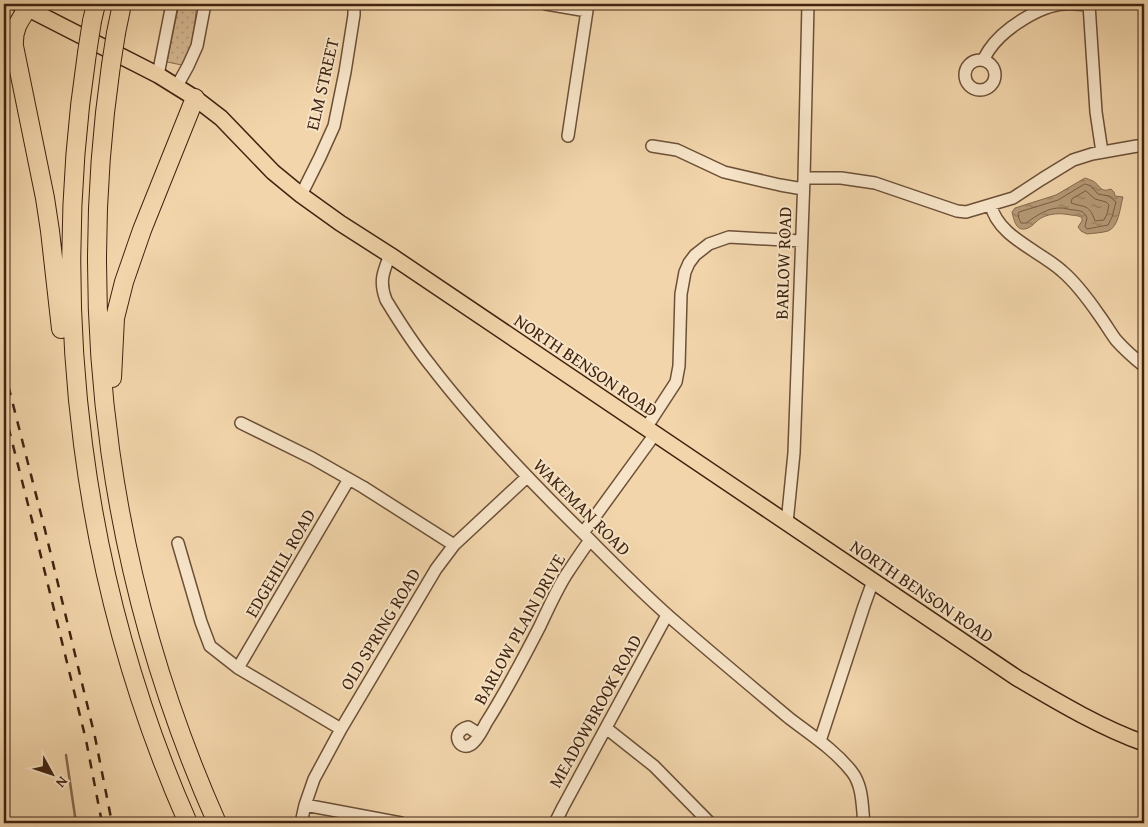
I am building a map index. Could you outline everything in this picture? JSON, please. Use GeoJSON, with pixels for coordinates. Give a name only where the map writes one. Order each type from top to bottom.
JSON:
{"type":"FeatureCollection","features":[{"type":"Feature","properties":{"kind":"highway"},"geometry":{"type":"LineString","coordinates":[[91,500],[77,395],[71,284],[73,178],[87,52],[96,4]]}},
{"type":"Feature","properties":{"kind":"highway"},"geometry":{"type":"LineString","coordinates":[[122,4],[105,110],[97,252],[99,346],[108,441],[124,534],[146,626],[174,716],[208,804],[219,823]]}},
{"type":"Feature","properties":{"kind":"highway"},"geometry":{"type":"LineString","coordinates":[[26,5],[16,27],[14,39],[15,53],[50,231],[67,374],[91,500],[110,594],[131,670],[157,746],[188,823]]}},
{"type":"Feature","properties":{"kind":"highway"},"geometry":{"type":"LineString","coordinates":[[4,40],[26,104]]}},
{"type":"Feature","properties":{"kind":"highway"},"geometry":{"type":"LineString","coordinates":[[108,441],[113,337],[119,299],[135,249],[195,98]]}},
{"type":"Feature","properties":{"kind":"main road","name":"NORTH BENSON ROAD"},"geometry":{"type":"LineString","coordinates":[[26,5],[177,86],[221,118],[273,172],[340,223],[1024,682],[1094,721],[1144,743]]}},
{"type":"Feature","properties":{"kind":"street"},"geometry":{"type":"LineString","coordinates":[[158,75],[172,4]]}},
{"type":"Feature","properties":{"kind":"street"},"geometry":{"type":"LineString","coordinates":[[177,86],[196,46],[205,4]]}},
{"type":"Feature","properties":{"kind":"street","name":"ELM STREET"},"geometry":{"type":"LineString","coordinates":[[301,195],[334,126],[347,63],[354,4]]}},
{"type":"Feature","properties":{"kind":"street"},"geometry":{"type":"LineString","coordinates":[[546,4],[587,8],[568,136]]}},
{"type":"Feature","properties":{"kind":"street","name":"BARLOW ROAD"},"geometry":{"type":"LineString","coordinates":[[787,523],[794,453],[804,184],[808,4]]}},
{"type":"Feature","properties":{"kind":"street"},"geometry":{"type":"LineString","coordinates":[[983,60],[989,49],[1004,34],[1030,15],[1065,4],[1089,4],[1096,112],[1102,152]]}},
{"type":"Feature","properties":{"kind":"street"},"geometry":{"type":"LineString","coordinates":[[652,146],[677,150],[724,172],[757,180],[804,184],[841,178],[875,183],[957,211],[966,212],[1013,198],[1073,160],[1102,152],[1137,146],[1144,147]]}},
{"type":"Feature","properties":{"kind":"street"},"geometry":{"type":"LineString","coordinates":[[991,205],[998,222],[1007,232],[1050,260],[1063,272],[1093,306],[1120,343],[1144,366]]}},
{"type":"Feature","properties":{"kind":"street","name":"BARLOW PLAIN DRIVE"},"geometry":{"type":"LineString","coordinates":[[479,734],[514,676],[586,536],[650,431],[676,382],[679,366],[681,294],[685,272],[689,263],[695,255],[709,244],[729,237],[802,241]]}},
{"type":"Feature","properties":{"kind":"street","name":"WAKEMAN ROAD"},"geometry":{"type":"LineString","coordinates":[[390,255],[383,273],[382,290],[386,300],[429,365],[527,477],[667,615],[759,693],[832,751],[854,774],[859,786],[864,823]]}},
{"type":"Feature","properties":{"kind":"street"},"geometry":{"type":"LineString","coordinates":[[241,423],[312,458],[349,479],[454,545]]}},
{"type":"Feature","properties":{"kind":"street","name":"OLD SPRING ROAD"},"geometry":{"type":"LineString","coordinates":[[301,823],[314,779],[341,729],[436,569],[454,545],[527,477]]}},
{"type":"Feature","properties":{"kind":"street","name":"EDGEHILL ROAD"},"geometry":{"type":"LineString","coordinates":[[238,668],[349,479]]}},
{"type":"Feature","properties":{"kind":"street"},"geometry":{"type":"LineString","coordinates":[[178,543],[199,615],[208,642],[213,649],[238,668],[341,729]]}},
{"type":"Feature","properties":{"kind":"street"},"geometry":{"type":"LineString","coordinates":[[820,741],[873,581]]}},
{"type":"Feature","properties":{"kind":"street","name":"MEADOWBROOK ROAD"},"geometry":{"type":"LineString","coordinates":[[555,823],[667,615]]}},
{"type":"Feature","properties":{"kind":"street"},"geometry":{"type":"LineString","coordinates":[[606,728],[654,766],[710,823]]}},
{"type":"Feature","properties":{"kind":"street"},"geometry":{"type":"LineString","coordinates":[[305,805],[401,823]]}},
{"type":"Feature","properties":{"kind":"shaded area"},"geometry":{"type":"Polygon","coordinates":[[[179,4],[197,4],[191,43],[182,65],[167,62],[179,4]]]}},
{"type":"Feature","properties":{"kind":"water"},"geometry":{"type":"Polygon","coordinates":[[[1085,178],[1093,181],[1103,190],[1111,189],[1115,196],[1123,197],[1117,221],[1112,229],[1105,232],[1087,234],[1078,227],[1082,218],[1059,214],[1045,216],[1024,229],[1016,225],[1012,212],[1015,208],[1056,195],[1085,178]]]}},
{"type":"Feature","properties":{"kind":"waterway"},"geometry":{"type":"LineString","coordinates":[[66,755],[76,823]]}},
{"type":"Feature","properties":{"kind":"railway"},"geometry":{"type":"LineString","coordinates":[[4,369],[95,737],[112,823]]}},
{"type":"Feature","properties":{"kind":"railway"},"geometry":{"type":"LineString","coordinates":[[4,410],[86,740],[102,823]]}}]}
